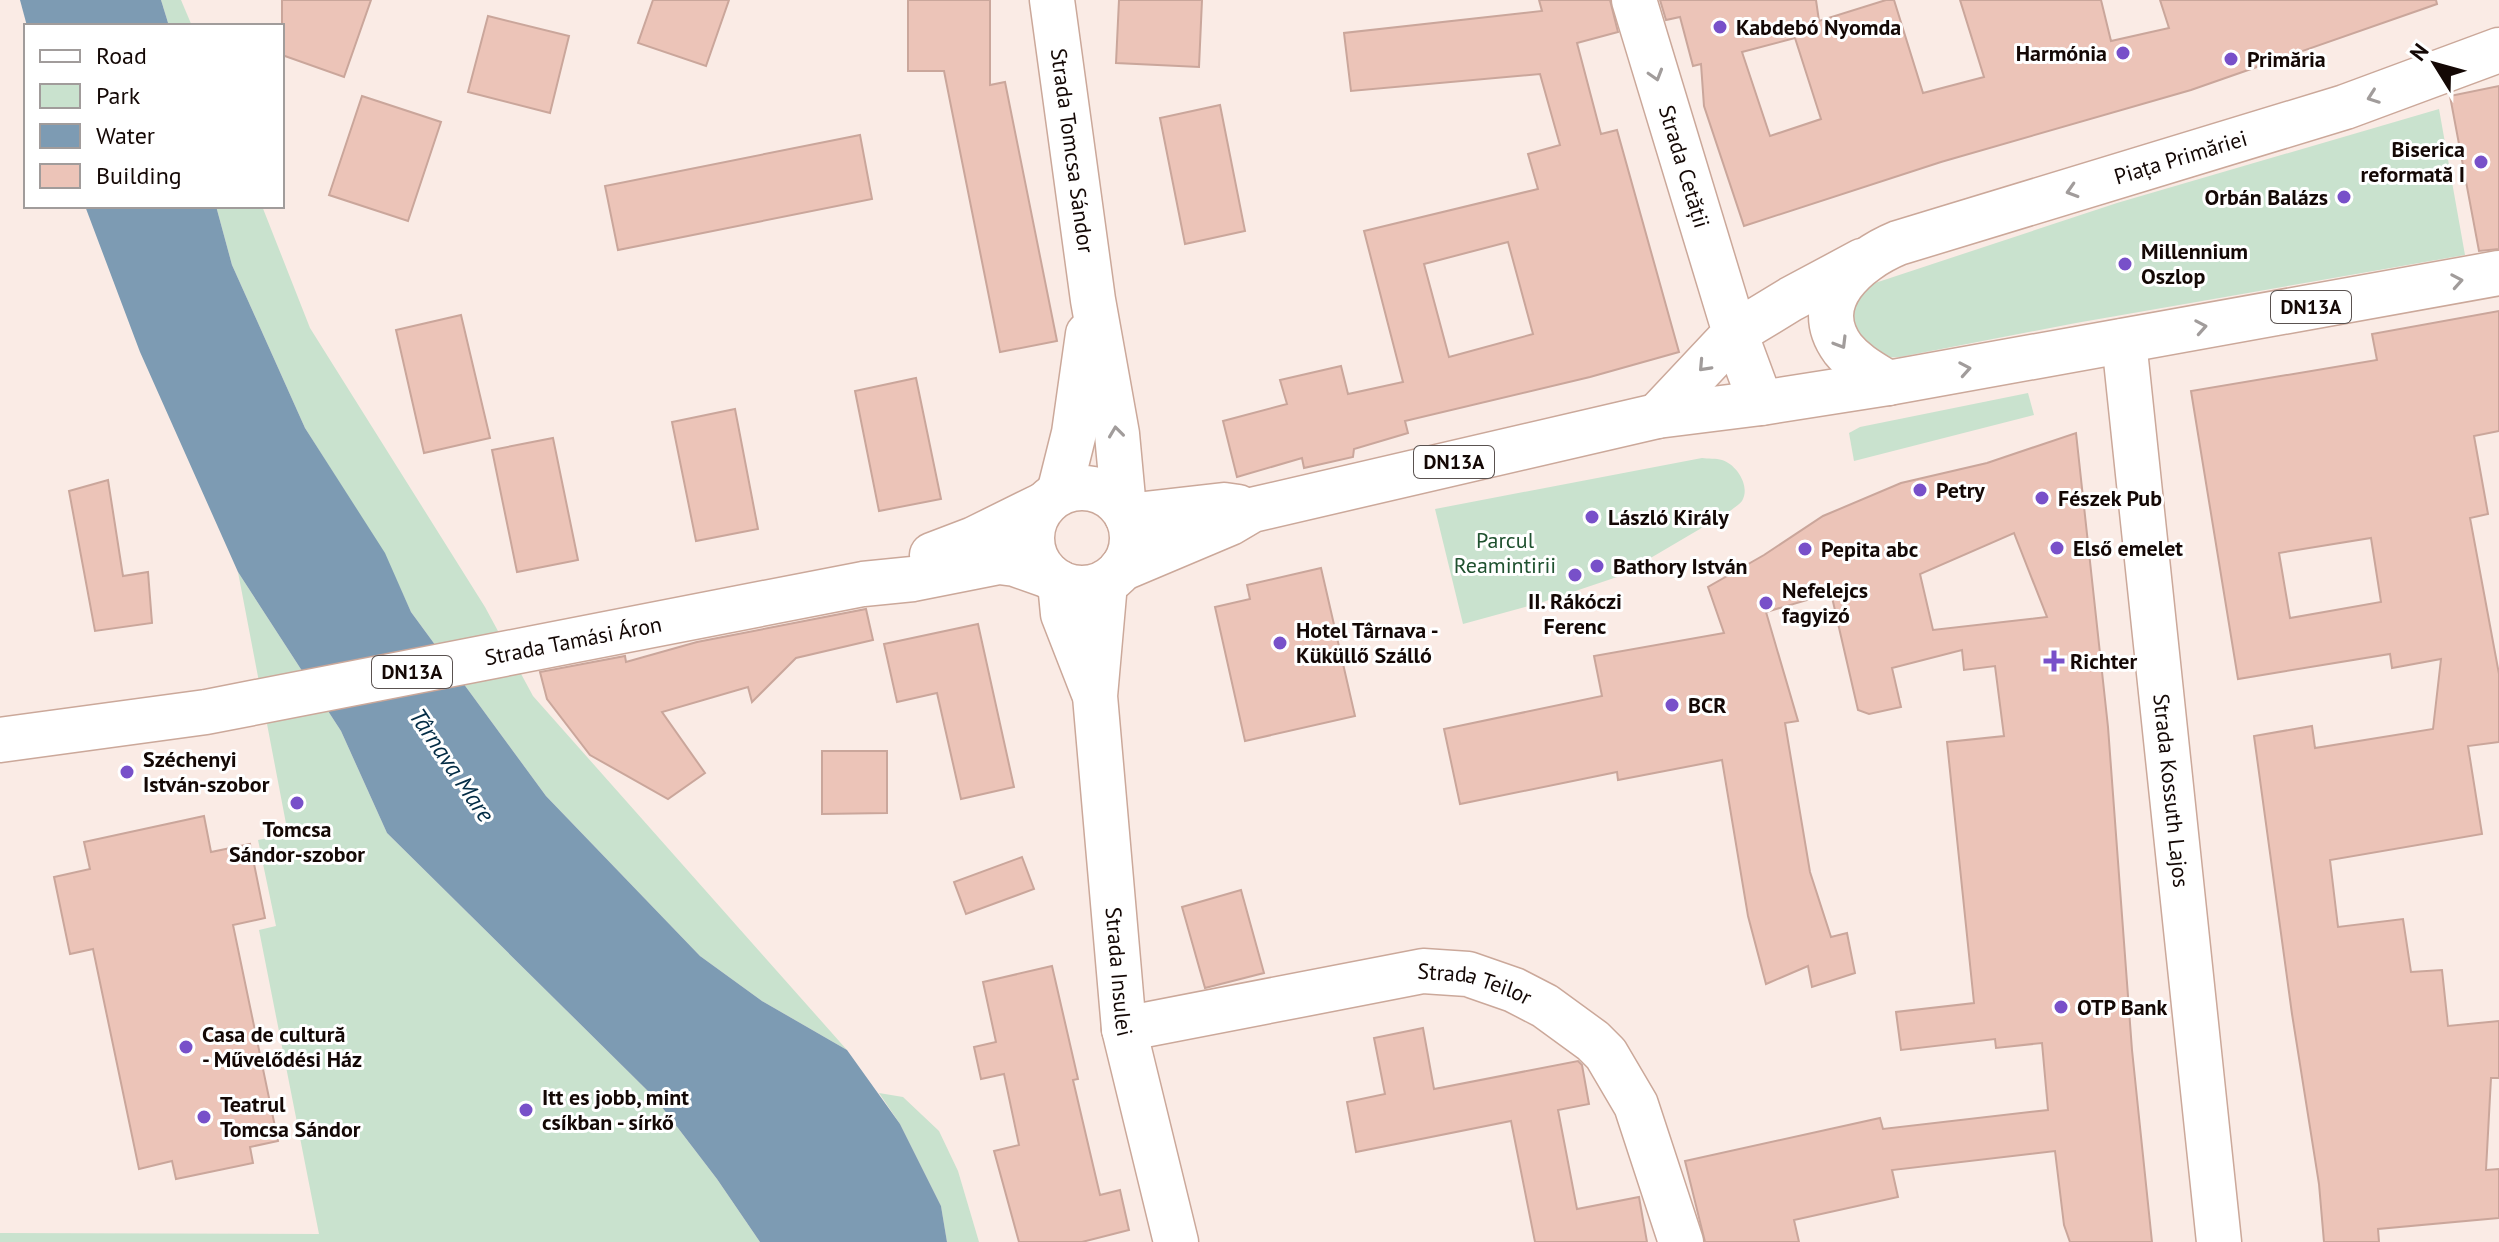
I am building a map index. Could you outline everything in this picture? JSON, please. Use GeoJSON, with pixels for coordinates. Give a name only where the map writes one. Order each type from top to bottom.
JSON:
{"type":"FeatureCollection","features":[{"type":"Feature","properties":{"kind":"main road","name":"Strada Tomcsa Sándor"},"geometry":{"type":"LineString","coordinates":[[1052,0],[1093,300]]}},
{"type":"Feature","properties":{"kind":"main road","name":"Strada Cetății"},"geometry":{"type":"LineString","coordinates":[[1634,0],[1735,333],[1761,403]]}},
{"type":"Feature","properties":{"kind":"main road","name":"Piața Primăriei"},"geometry":{"type":"LineString","coordinates":[[1735,333],[1791,299],[1898,243],[2345,107],[2499,50]]}},
{"type":"Feature","properties":{"kind":"main road","name":"Piața Primăriei"},"geometry":{"type":"LineString","coordinates":[[1862,261],[1847,276],[1835,299],[1833,327],[1849,356],[1888,383]]}},
{"type":"Feature","properties":{"kind":"main road","name":"DN13A"},"geometry":{"type":"LineString","coordinates":[[1054,580],[1082,588],[1230,523],[1252,510],[1657,416],[1888,383],[2499,273]]}},
{"type":"Feature","properties":{"kind":"main road"},"geometry":{"type":"LineString","coordinates":[[1054,580],[1037,561],[1032,542],[1034,522],[1051,499],[1074,433],[1093,300]]}},
{"type":"Feature","properties":{"kind":"main road"},"geometry":{"type":"LineString","coordinates":[[1093,300],[1117,434],[1126,513],[1133,534],[1130,553],[1113,576]]}},
{"type":"Feature","properties":{"kind":"main road"},"geometry":{"type":"LineString","coordinates":[[1657,416],[1735,333]]}},
{"type":"Feature","properties":{"kind":"main road","name":"Strada Kossuth Lajos"},"geometry":{"type":"LineString","coordinates":[[2124,341],[2219,1242]]}},
{"type":"Feature","properties":{"kind":"main road","name":"DN13A"},"geometry":{"type":"LineString","coordinates":[[1051,499],[1077,487],[1095,489],[1111,496],[1126,513],[1224,505],[1252,510]]}},
{"type":"Feature","properties":{"kind":"main road","name":"Strada Tamási Áron"},"geometry":{"type":"LineString","coordinates":[[863,584],[974,539],[1051,499]]}},
{"type":"Feature","properties":{"kind":"main road","name":"Strada Tamási Áron"},"geometry":{"type":"LineString","coordinates":[[0,740],[259,703],[863,584],[913,579],[999,562],[1015,564],[1054,580]]}},
{"type":"Feature","properties":{"kind":"main road","name":"Strada Insulei"},"geometry":{"type":"LineString","coordinates":[[1113,576],[1095,696],[1124,1029],[1176,1242]]}},
{"type":"Feature","properties":{"kind":"main road","name":"Strada Insulei"},"geometry":{"type":"LineString","coordinates":[[1054,580],[1063,614],[1095,696]]}},
{"type":"Feature","properties":{"kind":"main road","name":"Strada Teilor"},"geometry":{"type":"LineString","coordinates":[[1124,1029],[1423,971],[1468,974],[1514,990],[1545,1006],[1606,1054],[1636,1105],[1681,1242]]}},
{"type":"Feature","properties":{"kind":"green space"},"geometry":{"type":"Polygon","coordinates":[[[161,0],[181,0],[191,24],[168,24],[161,0]]]}},
{"type":"Feature","properties":{"kind":"green space"},"geometry":{"type":"Polygon","coordinates":[[[2439,109],[2465,255],[1900,357],[1882,358],[1845,328],[1856,293],[1869,285],[2117,203],[2439,109]]]}},
{"type":"Feature","properties":{"kind":"green space"},"geometry":{"type":"Polygon","coordinates":[[[217,208],[263,208],[310,328],[485,607],[533,696],[847,1050],[762,1001],[700,956],[546,796],[411,612],[384,553],[305,428],[232,265],[217,208]]]}},
{"type":"Feature","properties":{"kind":"green space"},"geometry":{"type":"Polygon","coordinates":[[[2028,393],[2034,415],[1854,461],[1849,433],[1860,427],[2028,393]]]}},
{"type":"Feature","properties":{"kind":"green space","name":"Parcul Reamintirii"},"geometry":{"type":"Polygon","coordinates":[[[1702,458],[1720,459],[1737,471],[1745,489],[1741,503],[1620,576],[1540,603],[1463,624],[1435,509],[1702,458]]]}},
{"type":"Feature","properties":{"kind":"green space"},"geometry":{"type":"Polygon","coordinates":[[[238,572],[341,731],[387,833],[655,1098],[760,1242],[0,1242],[0,1233],[319,1234],[259,930],[276,926],[258,840],[288,834],[238,572]]]}},
{"type":"Feature","properties":{"kind":"green space"},"geometry":{"type":"Polygon","coordinates":[[[879,1093],[903,1097],[939,1131],[958,1171],[979,1242],[947,1242],[941,1206],[900,1124],[879,1093]]]}},
{"type":"Feature","properties":{"kind":"water"},"geometry":{"type":"Polygon","coordinates":[[[20,0],[161,0],[168,24],[26,24],[20,0]]]}},
{"type":"Feature","properties":{"kind":"water","name":"Târnava Mare"},"geometry":{"type":"Polygon","coordinates":[[[86,208],[217,208],[232,265],[305,428],[385,553],[411,612],[546,796],[700,956],[762,1001],[847,1050],[900,1124],[941,1206],[947,1242],[760,1242],[655,1098],[387,833],[341,731],[238,572],[140,352],[86,208]]]}},
{"type":"Feature","properties":{"kind":"building"},"geometry":{"type":"Polygon","coordinates":[[[282,0],[371,0],[344,77],[284,56],[282,0]]]}},
{"type":"Feature","properties":{"kind":"building"},"geometry":{"type":"Polygon","coordinates":[[[653,0],[729,0],[706,66],[638,43],[653,0]]]}},
{"type":"Feature","properties":{"kind":"building"},"geometry":{"type":"Polygon","coordinates":[[[908,0],[990,0],[990,85],[1005,82],[1057,341],[1000,352],[944,71],[908,71],[908,0]]]}},
{"type":"Feature","properties":{"kind":"building"},"geometry":{"type":"Polygon","coordinates":[[[1119,0],[1202,0],[1199,67],[1116,63],[1119,0]]]}},
{"type":"Feature","properties":{"kind":"building"},"geometry":{"type":"Polygon","coordinates":[[[1539,0],[1610,0],[1618,32],[1577,43],[1601,134],[1617,130],[1679,352],[1590,377],[1405,421],[1408,433],[1354,449],[1353,457],[1304,468],[1302,458],[1237,477],[1223,421],[1287,404],[1280,380],[1341,366],[1348,394],[1403,382],[1364,231],[1538,189],[1528,154],[1560,145],[1540,74],[1351,91],[1344,33],[1542,11],[1539,0]],[[1508,242],[1424,264],[1449,357],[1533,334],[1508,242]]]}},
{"type":"Feature","properties":{"kind":"building"},"geometry":{"type":"Polygon","coordinates":[[[1660,0],[1816,0],[1819,21],[1894,0],[1923,93],[1984,77],[1960,0],[2101,0],[2111,41],[2169,28],[2160,0],[2436,0],[2437,4],[2191,90],[1941,162],[1744,226],[1704,106],[1701,64],[1693,66],[1680,17],[1666,20],[1660,0]],[[1795,38],[1742,52],[1770,136],[1821,119],[1795,38]]]}},
{"type":"Feature","properties":{"kind":"building"},"geometry":{"type":"Polygon","coordinates":[[[488,16],[569,36],[550,113],[468,92],[488,16]]]}},
{"type":"Feature","properties":{"kind":"building","name":"Biserica reformată I"},"geometry":{"type":"Polygon","coordinates":[[[2499,86],[2499,249],[2479,251],[2450,96],[2499,86]]]}},
{"type":"Feature","properties":{"kind":"building"},"geometry":{"type":"Polygon","coordinates":[[[362,96],[441,122],[408,221],[329,195],[362,96]]]}},
{"type":"Feature","properties":{"kind":"building"},"geometry":{"type":"Polygon","coordinates":[[[1220,105],[1245,231],[1185,244],[1160,118],[1220,105]]]}},
{"type":"Feature","properties":{"kind":"building"},"geometry":{"type":"Polygon","coordinates":[[[860,135],[872,199],[618,250],[605,186],[860,135]]]}},
{"type":"Feature","properties":{"kind":"building"},"geometry":{"type":"Polygon","coordinates":[[[2499,311],[2499,431],[2474,436],[2488,514],[2470,518],[2499,674],[2499,742],[2468,746],[2482,834],[2330,860],[2338,927],[2403,919],[2411,972],[2442,970],[2448,1026],[2499,1021],[2499,1078],[2491,1078],[2486,1170],[2499,1169],[2499,1218],[2378,1229],[2379,1242],[2324,1242],[2319,1184],[2254,736],[2312,726],[2315,748],[2433,729],[2441,659],[2392,668],[2390,654],[2238,679],[2191,391],[2377,360],[2372,334],[2499,311]],[[2371,538],[2279,553],[2290,618],[2381,602],[2371,538]]]}},
{"type":"Feature","properties":{"kind":"building"},"geometry":{"type":"Polygon","coordinates":[[[461,315],[490,438],[424,453],[396,330],[461,315]]]}},
{"type":"Feature","properties":{"kind":"building"},"geometry":{"type":"Polygon","coordinates":[[[916,378],[941,499],[879,511],[855,391],[916,378]]]}},
{"type":"Feature","properties":{"kind":"building"},"geometry":{"type":"Polygon","coordinates":[[[735,409],[758,529],[696,541],[672,422],[735,409]]]}},
{"type":"Feature","properties":{"kind":"building"},"geometry":{"type":"Polygon","coordinates":[[[2076,433],[2108,727],[2132,1050],[2152,1242],[2070,1242],[2064,1225],[2055,1151],[1892,1170],[1898,1197],[1794,1220],[1799,1242],[1705,1242],[1685,1161],[1880,1118],[1883,1129],[2048,1110],[2042,1043],[1996,1048],[1995,1039],[1901,1050],[1896,1012],[1974,1003],[1947,742],[2004,736],[1995,666],[1964,670],[1962,650],[1892,668],[1901,707],[1869,714],[1858,710],[1831,593],[1766,612],[1798,721],[1785,723],[1810,872],[1831,937],[1847,933],[1855,973],[1812,987],[1808,966],[1766,984],[1748,916],[1722,760],[1618,780],[1617,772],[1460,804],[1444,729],[1602,696],[1594,656],[1724,633],[1708,587],[1823,516],[1901,483],[1987,463],[2076,433]],[[2014,533],[1920,574],[1933,630],[2047,617],[2014,533]]]}},
{"type":"Feature","properties":{"kind":"building"},"geometry":{"type":"Polygon","coordinates":[[[553,438],[578,560],[517,572],[492,450],[553,438]]]}},
{"type":"Feature","properties":{"kind":"building"},"geometry":{"type":"Polygon","coordinates":[[[108,480],[123,576],[148,572],[152,623],[95,631],[69,491],[108,480]]]}},
{"type":"Feature","properties":{"kind":"building","name":"Hotel Târnava - Küküllő Szálló"},"geometry":{"type":"Polygon","coordinates":[[[1321,568],[1355,716],[1245,741],[1215,607],[1250,599],[1247,585],[1321,568]]]}},
{"type":"Feature","properties":{"kind":"building"},"geometry":{"type":"Polygon","coordinates":[[[866,609],[873,640],[796,658],[752,702],[748,687],[662,712],[705,773],[668,799],[590,755],[547,699],[540,672],[625,656],[626,662],[697,642],[866,609]]]}},
{"type":"Feature","properties":{"kind":"building"},"geometry":{"type":"Polygon","coordinates":[[[978,624],[1014,787],[961,799],[937,693],[897,702],[884,644],[978,624]]]}},
{"type":"Feature","properties":{"kind":"building"},"geometry":{"type":"Polygon","coordinates":[[[822,751],[887,751],[887,813],[822,814],[822,751]]]}},
{"type":"Feature","properties":{"kind":"building","name":"Casa de cultură - Művelődési Ház"},"geometry":{"type":"Polygon","coordinates":[[[204,816],[211,852],[250,844],[265,918],[233,925],[278,1141],[250,1147],[253,1163],[176,1179],[172,1161],[139,1169],[93,949],[70,954],[54,877],[90,869],[84,842],[204,816]]]}},
{"type":"Feature","properties":{"kind":"building"},"geometry":{"type":"Polygon","coordinates":[[[1022,857],[1034,889],[966,914],[954,882],[1022,857]]]}},
{"type":"Feature","properties":{"kind":"building"},"geometry":{"type":"Polygon","coordinates":[[[1241,890],[1264,973],[1205,988],[1182,907],[1241,890]]]}},
{"type":"Feature","properties":{"kind":"building"},"geometry":{"type":"Polygon","coordinates":[[[1052,966],[1078,1079],[1073,1080],[1100,1195],[1120,1190],[1129,1230],[1082,1242],[1019,1242],[994,1151],[1019,1145],[1004,1074],[981,1079],[974,1047],[996,1042],[983,982],[1052,966]]]}},
{"type":"Feature","properties":{"kind":"building"},"geometry":{"type":"Polygon","coordinates":[[[1423,1028],[1434,1089],[1578,1061],[1582,1065],[1589,1104],[1558,1110],[1577,1209],[1639,1197],[1647,1242],[1535,1242],[1511,1121],[1356,1152],[1347,1102],[1385,1094],[1374,1038],[1423,1028]]]}},
{"type":"Feature","properties":{"kind":"place","name":"Kabdebó Nyomda"},"geometry":{"type":"Point","coordinates":[1720,27]}},
{"type":"Feature","properties":{"kind":"place","name":"Harmónia"},"geometry":{"type":"Point","coordinates":[2123,53]}},
{"type":"Feature","properties":{"kind":"place","name":"Primăria"},"geometry":{"type":"Point","coordinates":[2231,59]}},
{"type":"Feature","properties":{"kind":"place","name":"Biserica reformată I"},"geometry":{"type":"Point","coordinates":[2481,162]}},
{"type":"Feature","properties":{"kind":"place","name":"Orbán Balázs"},"geometry":{"type":"Point","coordinates":[2344,197]}},
{"type":"Feature","properties":{"kind":"place","name":"Millennium Oszlop"},"geometry":{"type":"Point","coordinates":[2125,264]}},
{"type":"Feature","properties":{"kind":"place","name":"Petry"},"geometry":{"type":"Point","coordinates":[1920,490]}},
{"type":"Feature","properties":{"kind":"place","name":"Fészek Pub"},"geometry":{"type":"Point","coordinates":[2042,498]}},
{"type":"Feature","properties":{"kind":"place","name":"László Király"},"geometry":{"type":"Point","coordinates":[1592,517]}},
{"type":"Feature","properties":{"kind":"place","name":"Első emelet"},"geometry":{"type":"Point","coordinates":[2057,548]}},
{"type":"Feature","properties":{"kind":"place","name":"Pepita abc"},"geometry":{"type":"Point","coordinates":[1805,549]}},
{"type":"Feature","properties":{"kind":"place","name":"Bathory István"},"geometry":{"type":"Point","coordinates":[1597,566]}},
{"type":"Feature","properties":{"kind":"place","name":"II. Rákóczi Ferenc"},"geometry":{"type":"Point","coordinates":[1575,575]}},
{"type":"Feature","properties":{"kind":"place","name":"Nefelejcs fagyizó"},"geometry":{"type":"Point","coordinates":[1766,603]}},
{"type":"Feature","properties":{"kind":"place","name":"Hotel Târnava - Küküllő Szálló"},"geometry":{"type":"Point","coordinates":[1280,643]}},
{"type":"Feature","properties":{"kind":"place","name":"Richter"},"geometry":{"type":"Point","coordinates":[2054,661]}},
{"type":"Feature","properties":{"kind":"place","name":"BCR"},"geometry":{"type":"Point","coordinates":[1672,705]}},
{"type":"Feature","properties":{"kind":"place","name":"Széchenyi István-szobor"},"geometry":{"type":"Point","coordinates":[127,772]}},
{"type":"Feature","properties":{"kind":"place","name":"Tomcsa Sándor-szobor"},"geometry":{"type":"Point","coordinates":[297,803]}},
{"type":"Feature","properties":{"kind":"place","name":"OTP Bank"},"geometry":{"type":"Point","coordinates":[2061,1007]}},
{"type":"Feature","properties":{"kind":"place","name":"Casa de cultură - Művelődési Ház"},"geometry":{"type":"Point","coordinates":[186,1047]}},
{"type":"Feature","properties":{"kind":"place","name":"Itt es jobb, mint csíkban - sírkő"},"geometry":{"type":"Point","coordinates":[526,1110]}},
{"type":"Feature","properties":{"kind":"place","name":"Teatrul Tomcsa Sándor"},"geometry":{"type":"Point","coordinates":[204,1117]}}]}
